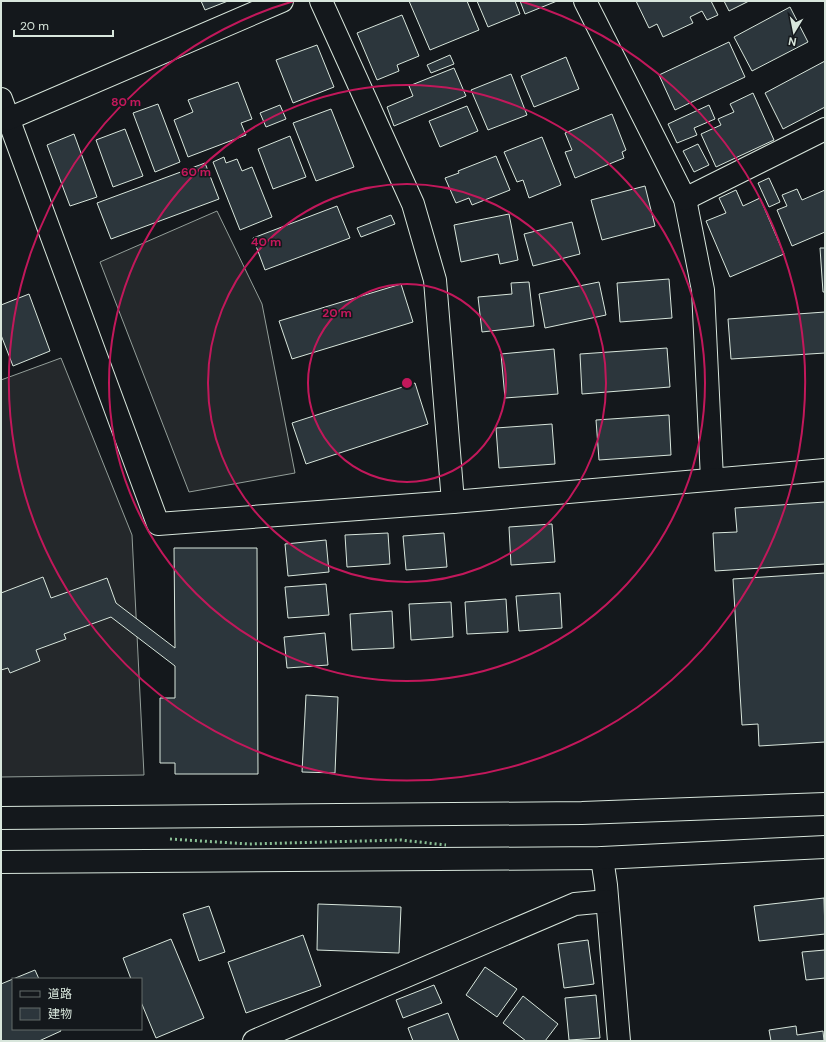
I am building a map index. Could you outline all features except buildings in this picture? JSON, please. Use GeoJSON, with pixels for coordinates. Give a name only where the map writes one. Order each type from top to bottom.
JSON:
{"type":"FeatureCollection","features":[{"type":"Feature","properties":{"kind":"street"},"geometry":{"type":"LineString","coordinates":[[282,1],[5,109],[158,524],[453,502],[825,470]]}},
{"type":"Feature","properties":{"kind":"street"},"geometry":{"type":"LineString","coordinates":[[321,1],[414,204],[435,280],[453,502]]}},
{"type":"Feature","properties":{"kind":"street"},"geometry":{"type":"LineString","coordinates":[[585,1],[685,199],[703,290],[712,480]]}},
{"type":"Feature","properties":{"kind":"street"},"geometry":{"type":"LineString","coordinates":[[685,199],[825,129]]}},
{"type":"Feature","properties":{"kind":"street"},"geometry":{"type":"LineString","coordinates":[[1,818],[582,813],[825,804]]}},
{"type":"Feature","properties":{"kind":"street"},"geometry":{"type":"LineString","coordinates":[[1,862],[602,858],[825,847]]}},
{"type":"Feature","properties":{"kind":"street"},"geometry":{"type":"LineString","coordinates":[[602,858],[619,1041]]}},
{"type":"Feature","properties":{"kind":"street"},"geometry":{"type":"LineString","coordinates":[[254,1041],[576,904],[607,901]]}},
{"type":"Feature","properties":{"kind":"shaded area"},"geometry":{"type":"Polygon","coordinates":[[[217,211],[262,304],[295,473],[189,492],[100,262],[217,211]]]}},
{"type":"Feature","properties":{"kind":"shaded area"},"geometry":{"type":"Polygon","coordinates":[[[61,358],[132,535],[144,775],[1,777],[1,380],[61,358]]]}},
{"type":"Feature","properties":{"kind":"hedge"},"geometry":{"type":"LineString","coordinates":[[170,839],[249,844],[401,840],[446,845]]}}]}
